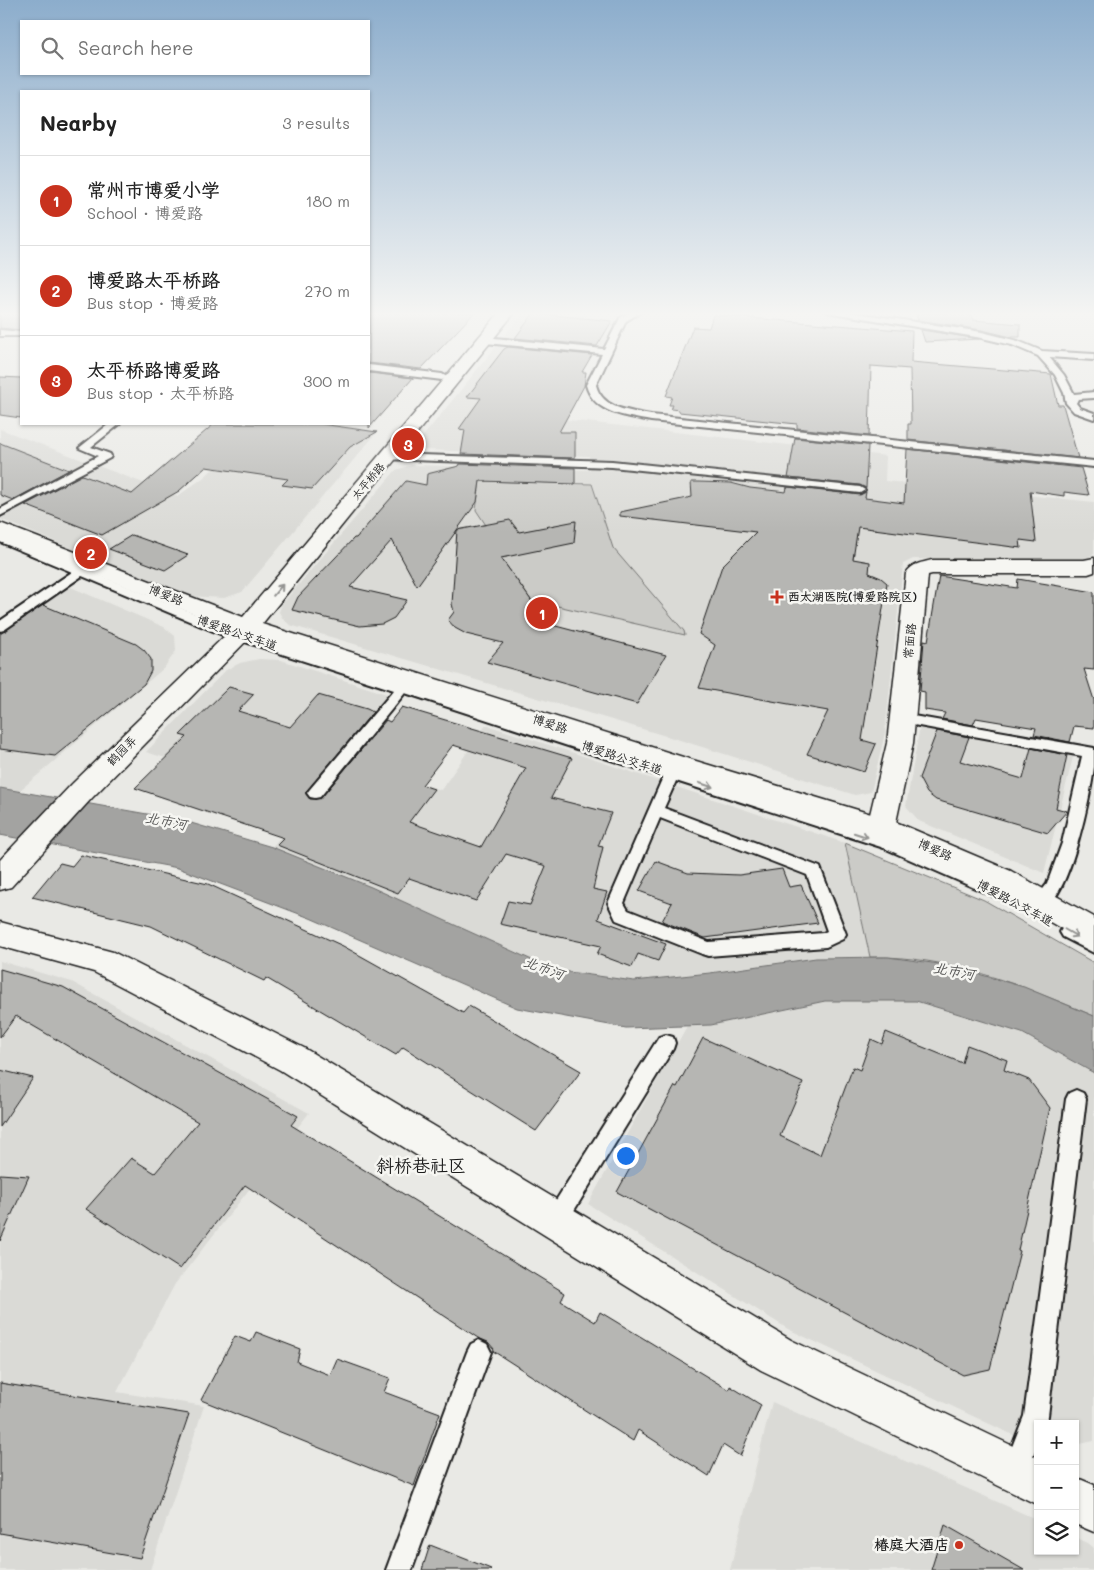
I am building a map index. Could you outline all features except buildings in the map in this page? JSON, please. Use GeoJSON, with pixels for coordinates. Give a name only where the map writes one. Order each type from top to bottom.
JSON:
{"type":"FeatureCollection","features":[{"type":"Feature","properties":{"kind":"main road"},"geometry":{"type":"LineString","coordinates":[[236,629],[335,499],[435,385]]}},
{"type":"Feature","properties":{"kind":"main road","name":"太平桥路"},"geometry":{"type":"LineString","coordinates":[[236,629],[388,457],[447,385]]}},
{"type":"Feature","properties":{"kind":"main road","name":"博爱路"},"geometry":{"type":"LineString","coordinates":[[0,528],[86,568],[236,629],[674,769],[882,827],[1000,879],[1094,932]]}},
{"type":"Feature","properties":{"kind":"main road","name":"常面路"},"geometry":{"type":"LineString","coordinates":[[882,827],[900,743],[917,573],[922,569],[1088,568],[1094,564]]}},
{"type":"Feature","properties":{"kind":"main road","name":"鹤园弄"},"geometry":{"type":"LineString","coordinates":[[0,879],[13,847],[236,629]]}},
{"type":"Feature","properties":{"kind":"main road"},"geometry":{"type":"LineString","coordinates":[[0,934],[102,962],[283,1054],[776,1355],[1026,1477]]}},
{"type":"Feature","properties":{"kind":"main road"},"geometry":{"type":"LineString","coordinates":[[1079,1502],[1094,1509]]}},
{"type":"Feature","properties":{"kind":"lane"},"geometry":{"type":"LineString","coordinates":[[591,385],[594,396],[617,412],[651,418],[1094,464]]}},
{"type":"Feature","properties":{"kind":"lane"},"geometry":{"type":"LineString","coordinates":[[1067,385],[1072,400],[1072,407],[1094,418]]}},
{"type":"Feature","properties":{"kind":"lane"},"geometry":{"type":"LineString","coordinates":[[1072,400],[1081,395],[1094,395]]}},
{"type":"Feature","properties":{"kind":"lane"},"geometry":{"type":"LineString","coordinates":[[0,528],[106,456],[84,448],[114,425]]}},
{"type":"Feature","properties":{"kind":"lane"},"geometry":{"type":"LineString","coordinates":[[388,457],[612,464],[860,490]]}},
{"type":"Feature","properties":{"kind":"lane"},"geometry":{"type":"LineString","coordinates":[[0,627],[86,568]]}},
{"type":"Feature","properties":{"kind":"lane"},"geometry":{"type":"LineString","coordinates":[[315,793],[406,683]]}},
{"type":"Feature","properties":{"kind":"lane"},"geometry":{"type":"LineString","coordinates":[[902,719],[1092,753],[1070,843],[1054,887],[1041,902]]}},
{"type":"Feature","properties":{"kind":"lane"},"geometry":{"type":"LineString","coordinates":[[656,811],[802,865],[814,872],[837,934],[826,940],[708,949],[622,915],[616,902],[674,769]]}},
{"type":"Feature","properties":{"kind":"lane","name":"博爱路公交车道"},"geometry":{"type":"LineString","coordinates":[[674,769],[890,844],[996,890],[1094,946]]}},
{"type":"Feature","properties":{"kind":"lane"},"geometry":{"type":"LineString","coordinates":[[556,1220],[666,1043]]}},
{"type":"Feature","properties":{"kind":"lane"},"geometry":{"type":"LineString","coordinates":[[1026,1477],[1036,1416],[1076,1098]]}},
{"type":"Feature","properties":{"kind":"lane"},"geometry":{"type":"LineString","coordinates":[[399,1570],[479,1352]]}},
{"type":"Feature","properties":{"kind":"shaded area"},"geometry":{"type":"Polygon","coordinates":[[[465,385],[516,385],[498,412],[886,456],[885,481],[1094,502],[1094,554],[1081,562],[913,559],[903,564],[885,733],[871,792],[855,795],[683,741],[290,625],[279,612],[282,604],[396,470],[411,465],[590,470],[589,456],[424,450],[417,444],[465,385]]]}},
{"type":"Feature","properties":{"kind":"shaded area"},"geometry":{"type":"Polygon","coordinates":[[[263,425],[332,425],[378,431],[242,592],[224,598],[188,596],[0,519],[0,429],[178,496],[203,478],[263,425]]]}},
{"type":"Feature","properties":{"kind":"shaded area"},"geometry":{"type":"Polygon","coordinates":[[[480,481],[592,484],[613,548],[684,631],[685,635],[531,600],[501,558],[507,557],[476,510],[480,481]]]}},
{"type":"Feature","properties":{"kind":"shaded area"},"geometry":{"type":"Polygon","coordinates":[[[66,585],[164,627],[175,636],[176,651],[164,668],[19,791],[0,788],[0,631],[66,585]]]}},
{"type":"Feature","properties":{"kind":"shaded area"},"geometry":{"type":"Polygon","coordinates":[[[259,659],[281,660],[396,697],[347,759],[441,790],[486,725],[845,843],[870,957],[816,958],[710,973],[634,981],[554,970],[371,887],[272,847],[309,802],[146,752],[226,670],[240,663],[259,659]]]}},
{"type":"Feature","properties":{"kind":"shaded area"},"geometry":{"type":"Polygon","coordinates":[[[920,726],[1074,753],[1044,873],[919,821],[906,806],[920,726]]]}},
{"type":"Feature","properties":{"kind":"shaded area"},"geometry":{"type":"Polygon","coordinates":[[[845,843],[984,900],[1094,963],[1094,1016],[985,974],[928,961],[870,957],[845,843]]]}},
{"type":"Feature","properties":{"kind":"shaded area"},"geometry":{"type":"Polygon","coordinates":[[[0,961],[72,982],[309,1113],[175,1284],[117,1392],[204,1406],[150,1570],[0,1570],[0,961]]]}},
{"type":"Feature","properties":{"kind":"shaded area"},"geometry":{"type":"Polygon","coordinates":[[[825,1001],[916,1001],[1022,1033],[1094,1073],[1094,1441],[1079,1444],[1079,1420],[1034,1420],[1034,1438],[1013,1435],[788,1329],[588,1204],[687,1026],[711,1025],[825,1001]]]}},
{"type":"Feature","properties":{"kind":"shaded area","name":"椿庭大酒店"},"geometry":{"type":"Polygon","coordinates":[[[772,1402],[1034,1518],[1034,1555],[1079,1555],[1079,1539],[1094,1548],[1094,1570],[730,1570],[772,1402]]]}},
{"type":"Feature","properties":{"kind":"water","name":"北市河"},"geometry":{"type":"Polygon","coordinates":[[[0,788],[181,820],[272,847],[371,887],[554,970],[634,981],[710,973],[816,958],[888,957],[947,965],[1024,987],[1094,1016],[1094,1073],[1022,1033],[916,1001],[825,1001],[711,1025],[626,1028],[517,1008],[310,918],[178,868],[0,835],[0,788]]]}},
{"type":"Feature","properties":{"kind":"place","name":"太平桥路博爱路"},"geometry":{"type":"Point","coordinates":[408,444]}},
{"type":"Feature","properties":{"kind":"place","name":"博爱路太平桥路"},"geometry":{"type":"Point","coordinates":[91,553]}},
{"type":"Feature","properties":{"kind":"place","name":"西太湖医院(博爱路院区)"},"geometry":{"type":"Point","coordinates":[777,597]}},
{"type":"Feature","properties":{"kind":"place","name":"常州市博爱小学"},"geometry":{"type":"Point","coordinates":[542,613]}},
{"type":"Feature","properties":{"kind":"place","name":"椿庭大酒店"},"geometry":{"type":"Point","coordinates":[959,1545]}},
{"type":"Feature","properties":{"kind":"district","name":"斜桥巷社区"},"geometry":{"type":"Point","coordinates":[421,1166]}}]}
